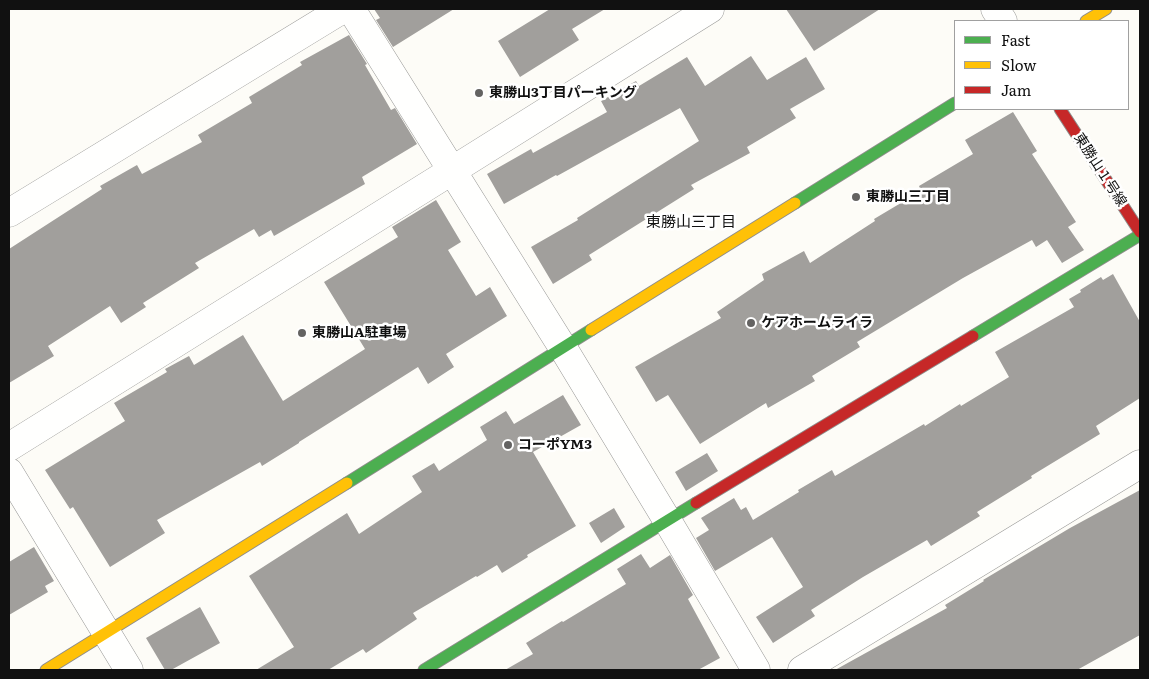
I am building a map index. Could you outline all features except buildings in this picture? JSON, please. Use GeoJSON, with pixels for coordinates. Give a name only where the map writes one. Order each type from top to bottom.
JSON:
{"type":"FeatureCollection","features":[{"type":"Feature","properties":{"kind":"street"},"geometry":{"type":"LineString","coordinates":[[9,213],[343,9]]}},
{"type":"Feature","properties":{"kind":"street"},"geometry":{"type":"LineString","coordinates":[[352,9],[563,348],[756,670]]}},
{"type":"Feature","properties":{"kind":"street"},"geometry":{"type":"LineString","coordinates":[[9,446],[710,9]]}},
{"type":"Feature","properties":{"kind":"street"},"geometry":{"type":"LineString","coordinates":[[995,9],[1002,20]]}},
{"type":"Feature","properties":{"kind":"street"},"geometry":{"type":"LineString","coordinates":[[1088,20],[1106,9]]}},
{"type":"Feature","properties":{"kind":"street"},"geometry":{"type":"LineString","coordinates":[[46,670],[954,104]]}},
{"type":"Feature","properties":{"kind":"street","name":"東勝山１号線"},"geometry":{"type":"LineString","coordinates":[[1061,110],[1140,233]]}},
{"type":"Feature","properties":{"kind":"street"},"geometry":{"type":"LineString","coordinates":[[424,670],[1140,233]]}},
{"type":"Feature","properties":{"kind":"street"},"geometry":{"type":"LineString","coordinates":[[802,670],[1140,464]]}},
{"type":"Feature","properties":{"kind":"street"},"geometry":{"type":"LineString","coordinates":[[9,472],[129,670]]}},
{"type":"Feature","properties":{"kind":"traffic: fast"},"geometry":{"type":"LineString","coordinates":[[795,203],[954,104]]}},
{"type":"Feature","properties":{"kind":"traffic: fast"},"geometry":{"type":"LineString","coordinates":[[973,336],[1140,235]]}},
{"type":"Feature","properties":{"kind":"traffic: fast"},"geometry":{"type":"LineString","coordinates":[[347,483],[591,330]]}},
{"type":"Feature","properties":{"kind":"traffic: fast"},"geometry":{"type":"LineString","coordinates":[[424,670],[696,503]]}},
{"type":"Feature","properties":{"kind":"traffic: slow"},"geometry":{"type":"LineString","coordinates":[[1088,20],[1106,9]]}},
{"type":"Feature","properties":{"kind":"traffic: slow"},"geometry":{"type":"LineString","coordinates":[[591,330],[795,203]]}},
{"type":"Feature","properties":{"kind":"traffic: slow"},"geometry":{"type":"LineString","coordinates":[[46,670],[347,483]]}},
{"type":"Feature","properties":{"kind":"traffic: jam"},"geometry":{"type":"LineString","coordinates":[[1061,110],[1140,232]]}},
{"type":"Feature","properties":{"kind":"traffic: jam"},"geometry":{"type":"LineString","coordinates":[[696,503],[973,336]]}},
{"type":"Feature","properties":{"kind":"place","name":"東勝山3丁目パーキング"},"geometry":{"type":"Point","coordinates":[479,93]}},
{"type":"Feature","properties":{"kind":"place","name":"東勝山三丁目"},"geometry":{"type":"Point","coordinates":[856,197]}},
{"type":"Feature","properties":{"kind":"place","name":"ケアホームライラ"},"geometry":{"type":"Point","coordinates":[751,323]}},
{"type":"Feature","properties":{"kind":"place","name":"東勝山A駐車場"},"geometry":{"type":"Point","coordinates":[302,333]}},
{"type":"Feature","properties":{"kind":"place","name":"コーポYM3"},"geometry":{"type":"Point","coordinates":[508,445]}},
{"type":"Feature","properties":{"kind":"district","name":"東勝山三丁目"},"geometry":{"type":"Point","coordinates":[691,223]}}]}
